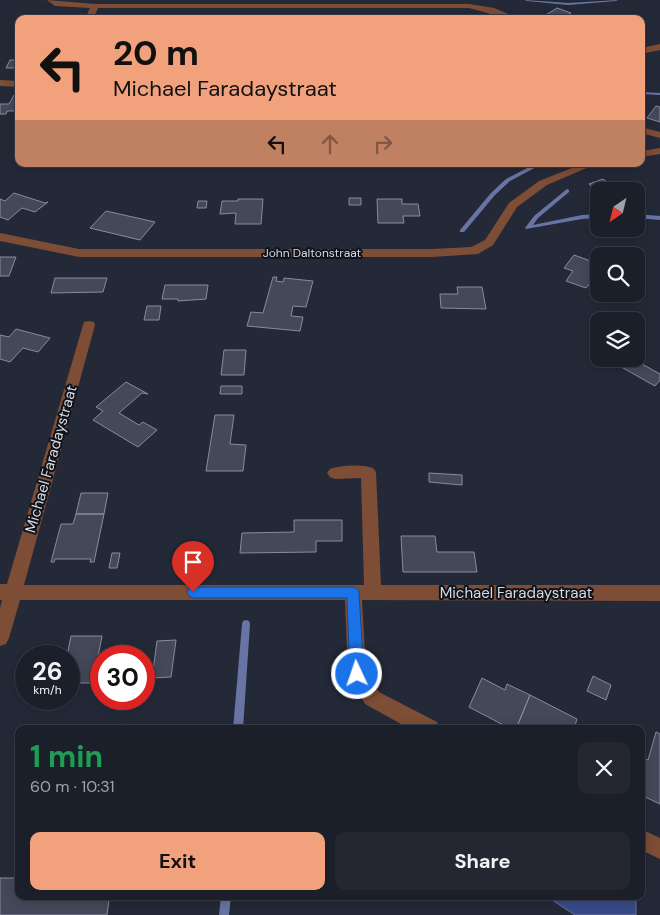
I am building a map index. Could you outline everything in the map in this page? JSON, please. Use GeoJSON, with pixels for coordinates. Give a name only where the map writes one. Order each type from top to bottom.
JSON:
{"type":"FeatureCollection","features":[{"type":"Feature","properties":{"kind":"street"},"geometry":{"type":"LineString","coordinates":[[51,0],[55,4],[95,6],[469,6],[505,15]]}},
{"type":"Feature","properties":{"kind":"street"},"geometry":{"type":"LineString","coordinates":[[92,15],[95,6]]}},
{"type":"Feature","properties":{"kind":"street"},"geometry":{"type":"LineString","coordinates":[[0,83],[15,84]]}},
{"type":"Feature","properties":{"kind":"street"},"geometry":{"type":"LineString","coordinates":[[645,131],[660,135]]}},
{"type":"Feature","properties":{"kind":"street"},"geometry":{"type":"LineString","coordinates":[[645,153],[660,151]]}},
{"type":"Feature","properties":{"kind":"street","name":"John Daltonstraat"},"geometry":{"type":"LineString","coordinates":[[0,236],[79,253],[432,253],[474,251],[489,242],[513,206],[520,200],[543,183],[583,167]]}},
{"type":"Feature","properties":{"kind":"street","name":"Michael Faradaystraat"},"geometry":{"type":"LineString","coordinates":[[89,325],[7,592],[660,593]]}},
{"type":"Feature","properties":{"kind":"street"},"geometry":{"type":"LineString","coordinates":[[335,473],[368,472],[372,593]]}},
{"type":"Feature","properties":{"kind":"street"},"geometry":{"type":"LineString","coordinates":[[0,638],[7,592]]}},
{"type":"Feature","properties":{"kind":"street"},"geometry":{"type":"LineString","coordinates":[[353,593],[357,674],[372,698],[423,725]]}},
{"type":"Feature","properties":{"kind":"street"},"geometry":{"type":"LineString","coordinates":[[645,841],[660,849]]}},
{"type":"Feature","properties":{"kind":"water"},"geometry":{"type":"Polygon","coordinates":[[[552,900],[635,900],[636,902],[636,915],[575,915],[552,900]]]}},
{"type":"Feature","properties":{"kind":"building"},"geometry":{"type":"Polygon","coordinates":[[[557,8],[571,13],[568,15],[546,15],[557,8]]]}},
{"type":"Feature","properties":{"kind":"building"},"geometry":{"type":"Polygon","coordinates":[[[10,60],[15,60],[15,68],[6,68],[10,60]]]}},
{"type":"Feature","properties":{"kind":"building"},"geometry":{"type":"Polygon","coordinates":[[[15,95],[15,111],[7,111],[6,114],[0,114],[0,104],[9,104],[15,95]]]}},
{"type":"Feature","properties":{"kind":"building"},"geometry":{"type":"Polygon","coordinates":[[[656,106],[660,107],[660,122],[647,118],[656,106]]]}},
{"type":"Feature","properties":{"kind":"building"},"geometry":{"type":"Polygon","coordinates":[[[603,179],[607,182],[595,182],[603,179]]]}},
{"type":"Feature","properties":{"kind":"building"},"geometry":{"type":"Polygon","coordinates":[[[14,193],[45,203],[48,202],[35,212],[22,208],[8,220],[0,217],[0,199],[5,201],[14,193]]]}},
{"type":"Feature","properties":{"kind":"building"},"geometry":{"type":"Polygon","coordinates":[[[349,198],[361,198],[361,205],[349,205],[349,198]]]}},
{"type":"Feature","properties":{"kind":"building"},"geometry":{"type":"Polygon","coordinates":[[[238,199],[263,199],[261,224],[235,224],[236,213],[220,214],[222,201],[238,201],[238,199]]]}},
{"type":"Feature","properties":{"kind":"building"},"geometry":{"type":"Polygon","coordinates":[[[377,199],[402,199],[402,204],[418,204],[420,216],[403,216],[404,223],[378,223],[377,199]]]}},
{"type":"Feature","properties":{"kind":"building"},"geometry":{"type":"Polygon","coordinates":[[[198,201],[207,201],[206,208],[197,208],[198,201]]]}},
{"type":"Feature","properties":{"kind":"building"},"geometry":{"type":"Polygon","coordinates":[[[106,211],[155,222],[140,240],[90,228],[106,211]]]}},
{"type":"Feature","properties":{"kind":"building"},"geometry":{"type":"Polygon","coordinates":[[[574,255],[590,261],[590,283],[586,288],[566,281],[573,271],[564,268],[574,255]]]}},
{"type":"Feature","properties":{"kind":"building"},"geometry":{"type":"Polygon","coordinates":[[[0,257],[16,257],[9,276],[0,276],[0,257]]]}},
{"type":"Feature","properties":{"kind":"building"},"geometry":{"type":"Polygon","coordinates":[[[273,277],[277,277],[276,281],[283,282],[284,278],[313,281],[306,307],[293,306],[291,316],[303,317],[300,331],[247,326],[251,312],[263,313],[273,277]]]}},
{"type":"Feature","properties":{"kind":"building"},"geometry":{"type":"Polygon","coordinates":[[[55,278],[107,278],[103,292],[51,293],[55,278]]]}},
{"type":"Feature","properties":{"kind":"building"},"geometry":{"type":"Polygon","coordinates":[[[165,285],[208,285],[206,299],[178,301],[178,299],[162,299],[165,285]]]}},
{"type":"Feature","properties":{"kind":"building"},"geometry":{"type":"Polygon","coordinates":[[[457,287],[482,287],[486,309],[441,308],[440,294],[458,294],[457,287]]]}},
{"type":"Feature","properties":{"kind":"building"},"geometry":{"type":"Polygon","coordinates":[[[147,306],[161,306],[159,320],[144,320],[147,306]]]}},
{"type":"Feature","properties":{"kind":"building"},"geometry":{"type":"Polygon","coordinates":[[[16,329],[50,338],[38,352],[23,348],[10,362],[0,359],[0,335],[9,337],[16,329]]]}},
{"type":"Feature","properties":{"kind":"building"},"geometry":{"type":"Polygon","coordinates":[[[224,350],[246,350],[244,375],[221,375],[224,350]]]}},
{"type":"Feature","properties":{"kind":"building"},"geometry":{"type":"Polygon","coordinates":[[[645,366],[660,374],[660,380],[655,386],[621,367],[645,366]]]}},
{"type":"Feature","properties":{"kind":"building"},"geometry":{"type":"Polygon","coordinates":[[[126,382],[148,394],[142,393],[119,413],[139,425],[143,422],[157,430],[138,447],[93,420],[103,411],[96,407],[126,382]]]}},
{"type":"Feature","properties":{"kind":"building"},"geometry":{"type":"Polygon","coordinates":[[[221,386],[242,386],[242,394],[220,394],[221,386]]]}},
{"type":"Feature","properties":{"kind":"building"},"geometry":{"type":"Polygon","coordinates":[[[215,415],[234,415],[230,444],[246,445],[243,471],[206,471],[215,415]]]}},
{"type":"Feature","properties":{"kind":"building"},"geometry":{"type":"Polygon","coordinates":[[[429,473],[462,475],[462,485],[429,482],[429,473]]]}},
{"type":"Feature","properties":{"kind":"building"},"geometry":{"type":"Polygon","coordinates":[[[81,493],[108,493],[104,514],[76,514],[81,493]]]}},
{"type":"Feature","properties":{"kind":"building"},"geometry":{"type":"Polygon","coordinates":[[[76,514],[104,514],[94,562],[90,562],[91,559],[55,559],[54,562],[51,562],[61,524],[73,524],[76,514]]]}},
{"type":"Feature","properties":{"kind":"building"},"geometry":{"type":"Polygon","coordinates":[[[294,520],[342,520],[342,541],[316,541],[316,552],[240,553],[242,533],[294,532],[294,520]]]}},
{"type":"Feature","properties":{"kind":"building"},"geometry":{"type":"Polygon","coordinates":[[[401,536],[435,536],[437,552],[474,552],[477,572],[403,572],[401,536]]]}},
{"type":"Feature","properties":{"kind":"building"},"geometry":{"type":"Polygon","coordinates":[[[112,553],[120,553],[117,568],[109,568],[112,553]]]}},
{"type":"Feature","properties":{"kind":"building"},"geometry":{"type":"Polygon","coordinates":[[[71,636],[102,636],[100,645],[90,645],[90,683],[80,683],[80,645],[69,645],[71,636]]]}},
{"type":"Feature","properties":{"kind":"building"},"geometry":{"type":"Polygon","coordinates":[[[176,640],[171,677],[155,678],[157,641],[176,640]]]}},
{"type":"Feature","properties":{"kind":"building"},"geometry":{"type":"Polygon","coordinates":[[[593,676],[611,685],[606,700],[587,691],[593,676]]]}},
{"type":"Feature","properties":{"kind":"building"},"geometry":{"type":"Polygon","coordinates":[[[482,678],[505,690],[507,684],[530,695],[518,725],[503,725],[469,707],[482,678]]]}},
{"type":"Feature","properties":{"kind":"building"},"geometry":{"type":"Polygon","coordinates":[[[530,695],[577,719],[575,725],[518,725],[530,695]]]}},
{"type":"Feature","properties":{"kind":"building"},"geometry":{"type":"Polygon","coordinates":[[[656,732],[660,734],[660,804],[645,797],[645,759],[648,760],[656,732]]]}},
{"type":"Feature","properties":{"kind":"building"},"geometry":{"type":"Polygon","coordinates":[[[0,878],[15,878],[15,900],[109,900],[107,915],[0,915],[0,878]]]}},
{"type":"Feature","properties":{"kind":"waterway"},"geometry":{"type":"LineString","coordinates":[[527,0],[568,4],[616,0]]}},
{"type":"Feature","properties":{"kind":"waterway"},"geometry":{"type":"LineString","coordinates":[[645,93],[660,94]]}},
{"type":"Feature","properties":{"kind":"waterway"},"geometry":{"type":"LineString","coordinates":[[462,231],[493,194],[508,180],[533,167]]}},
{"type":"Feature","properties":{"kind":"waterway"},"geometry":{"type":"LineString","coordinates":[[567,191],[536,217],[528,228],[590,217]]}},
{"type":"Feature","properties":{"kind":"waterway"},"geometry":{"type":"LineString","coordinates":[[645,217],[660,218]]}},
{"type":"Feature","properties":{"kind":"waterway"},"geometry":{"type":"LineString","coordinates":[[238,725],[246,624]]}},
{"type":"Feature","properties":{"kind":"waterway"},"geometry":{"type":"LineString","coordinates":[[224,915],[226,900]]}},
{"type":"Feature","properties":{"kind":"route"},"geometry":{"type":"LineString","coordinates":[[193,592],[353,593],[357,674]]}}]}
